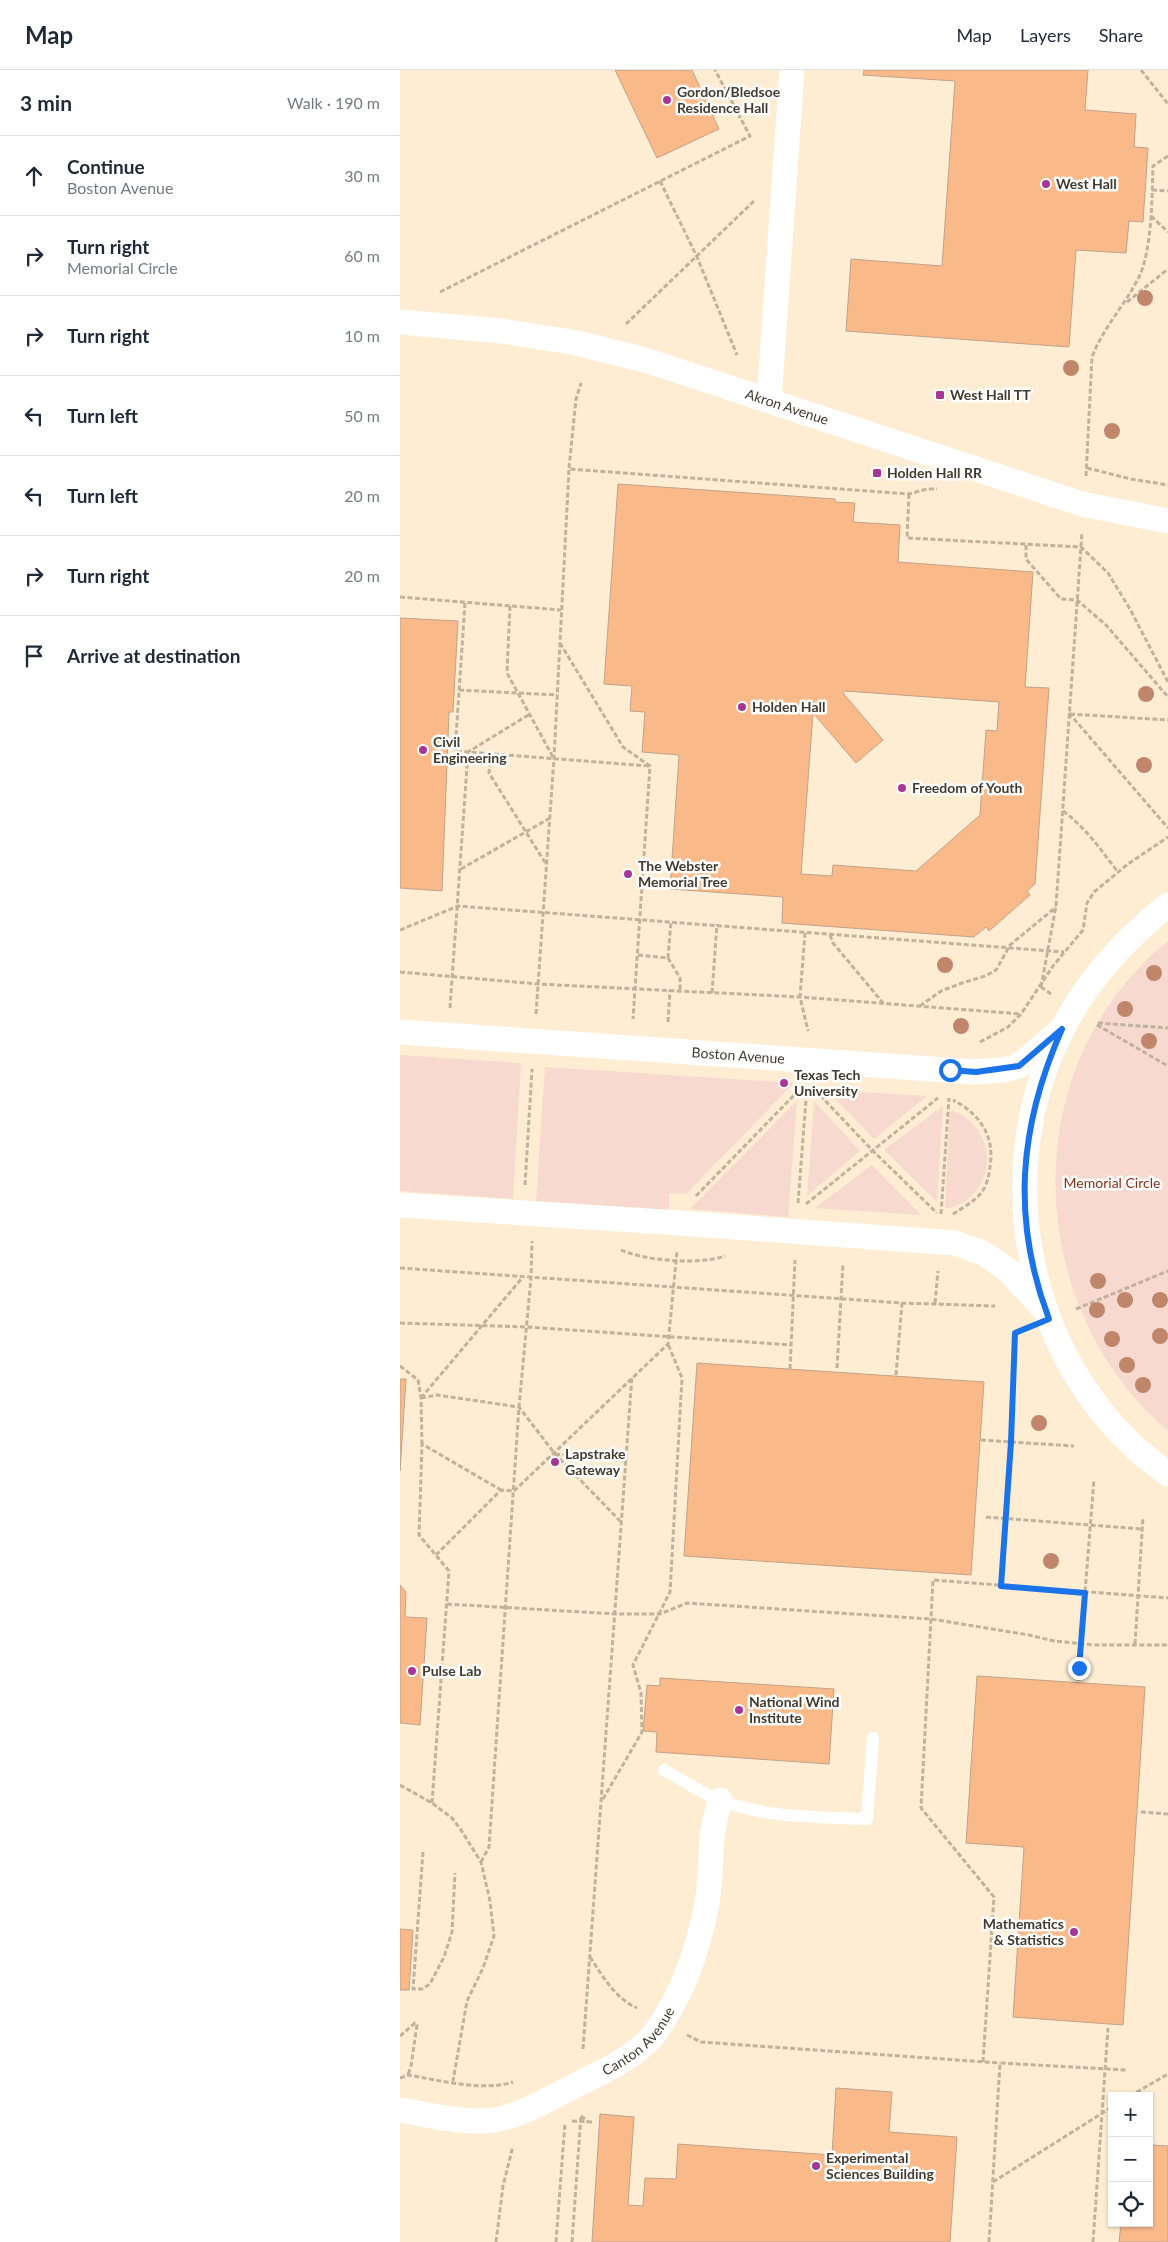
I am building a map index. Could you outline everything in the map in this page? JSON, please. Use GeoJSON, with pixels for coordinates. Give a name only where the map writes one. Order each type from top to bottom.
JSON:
{"type":"FeatureCollection","features":[{"type":"Feature","properties":{"kind":"street"},"geometry":{"type":"LineString","coordinates":[[769,401],[792,70]]}},
{"type":"Feature","properties":{"kind":"street","name":"Akron Avenue"},"geometry":{"type":"LineString","coordinates":[[400,322],[501,331],[572,342],[645,360],[1082,504],[1168,521]]}},
{"type":"Feature","properties":{"kind":"street"},"geometry":{"type":"LineString","coordinates":[[1168,905],[1123,944],[1100,971],[1062,1029],[1048,1061],[1037,1094],[1029,1128],[1025,1162],[1026,1231],[1032,1265],[1047,1315],[1068,1361],[1091,1398],[1130,1443],[1168,1474]]}},
{"type":"Feature","properties":{"kind":"street","name":"Boston Avenue"},"geometry":{"type":"LineString","coordinates":[[400,1032],[976,1072],[1019,1066],[1062,1029]]}},
{"type":"Feature","properties":{"kind":"street"},"geometry":{"type":"LineString","coordinates":[[400,1205],[955,1243],[983,1253],[1008,1270],[1047,1315]]}},
{"type":"Feature","properties":{"kind":"street","name":"Canton Avenue"},"geometry":{"type":"LineString","coordinates":[[400,2110],[467,2120],[493,2120],[512,2115],[541,2104],[628,2057],[649,2040],[682,1988],[697,1945],[706,1913],[710,1882],[712,1836],[720,1800]]}},
{"type":"Feature","properties":{"kind":"lane"},"geometry":{"type":"LineString","coordinates":[[664,1770],[720,1800],[750,1810],[779,1814],[867,1819],[874,1738]]}},
{"type":"Feature","properties":{"kind":"path"},"geometry":{"type":"LineString","coordinates":[[440,292],[750,136],[715,70]]}},
{"type":"Feature","properties":{"kind":"path"},"geometry":{"type":"LineString","coordinates":[[1141,70],[1168,104]]}},
{"type":"Feature","properties":{"kind":"path"},"geometry":{"type":"LineString","coordinates":[[1041,987],[1056,906],[1078,600],[1082,504],[1087,468],[1092,357],[1098,343],[1124,304],[1140,274],[1151,216],[1153,166],[1168,156]]}},
{"type":"Feature","properties":{"kind":"path"},"geometry":{"type":"LineString","coordinates":[[660,181],[697,257],[737,355]]}},
{"type":"Feature","properties":{"kind":"path"},"geometry":{"type":"LineString","coordinates":[[1152,190],[1168,192]]}},
{"type":"Feature","properties":{"kind":"path"},"geometry":{"type":"LineString","coordinates":[[626,324],[760,195]]}},
{"type":"Feature","properties":{"kind":"path"},"geometry":{"type":"LineString","coordinates":[[1151,216],[1168,232]]}},
{"type":"Feature","properties":{"kind":"path"},"geometry":{"type":"LineString","coordinates":[[1124,304],[1168,269]]}},
{"type":"Feature","properties":{"kind":"path"},"geometry":{"type":"LineString","coordinates":[[536,1022],[554,758],[569,468],[576,399],[581,383]]}},
{"type":"Feature","properties":{"kind":"path"},"geometry":{"type":"LineString","coordinates":[[569,468],[909,494],[907,538],[1081,547],[1108,573],[1130,609],[1168,682]]}},
{"type":"Feature","properties":{"kind":"path"},"geometry":{"type":"LineString","coordinates":[[1087,468],[1131,479],[1168,485]]}},
{"type":"Feature","properties":{"kind":"path"},"geometry":{"type":"LineString","coordinates":[[1026,545],[1026,559],[1061,599],[1078,600],[1125,645],[1168,697]]}},
{"type":"Feature","properties":{"kind":"path"},"geometry":{"type":"LineString","coordinates":[[400,597],[561,610]]}},
{"type":"Feature","properties":{"kind":"path"},"geometry":{"type":"LineString","coordinates":[[465,603],[455,751],[650,766]]}},
{"type":"Feature","properties":{"kind":"path"},"geometry":{"type":"LineString","coordinates":[[510,606],[507,673],[554,758]]}},
{"type":"Feature","properties":{"kind":"path"},"geometry":{"type":"LineString","coordinates":[[560,642],[623,748],[650,766]]}},
{"type":"Feature","properties":{"kind":"path"},"geometry":{"type":"LineString","coordinates":[[459,690],[557,695]]}},
{"type":"Feature","properties":{"kind":"path"},"geometry":{"type":"LineString","coordinates":[[468,752],[530,714]]}},
{"type":"Feature","properties":{"kind":"path"},"geometry":{"type":"LineString","coordinates":[[1069,714],[1168,720]]}},
{"type":"Feature","properties":{"kind":"path"},"geometry":{"type":"LineString","coordinates":[[1069,714],[1168,828]]}},
{"type":"Feature","properties":{"kind":"path"},"geometry":{"type":"LineString","coordinates":[[450,1017],[468,752]]}},
{"type":"Feature","properties":{"kind":"path"},"geometry":{"type":"LineString","coordinates":[[491,754],[489,773],[547,864]]}},
{"type":"Feature","properties":{"kind":"path"},"geometry":{"type":"LineString","coordinates":[[633,1026],[650,766]]}},
{"type":"Feature","properties":{"kind":"path"},"geometry":{"type":"LineString","coordinates":[[1063,810],[1077,821],[1118,872]]}},
{"type":"Feature","properties":{"kind":"path"},"geometry":{"type":"LineString","coordinates":[[460,870],[550,818]]}},
{"type":"Feature","properties":{"kind":"path"},"geometry":{"type":"LineString","coordinates":[[974,1043],[993,1036],[1008,1027],[1021,1014],[1064,952],[1083,930],[1087,903],[1094,892],[1118,872],[1168,837]]}},
{"type":"Feature","properties":{"kind":"path"},"geometry":{"type":"LineString","coordinates":[[400,930],[458,906],[717,924],[805,933],[1064,952]]}},
{"type":"Feature","properties":{"kind":"path"},"geometry":{"type":"LineString","coordinates":[[920,1006],[941,991],[962,982],[985,976],[996,970],[1008,948],[1056,906]]}},
{"type":"Feature","properties":{"kind":"path"},"geometry":{"type":"LineString","coordinates":[[671,922],[668,958],[680,978],[680,990]]}},
{"type":"Feature","properties":{"kind":"path"},"geometry":{"type":"LineString","coordinates":[[712,993],[717,924]]}},
{"type":"Feature","properties":{"kind":"path"},"geometry":{"type":"LineString","coordinates":[[805,933],[800,998],[810,1036]]}},
{"type":"Feature","properties":{"kind":"path"},"geometry":{"type":"LineString","coordinates":[[830,935],[833,943],[883,1004]]}},
{"type":"Feature","properties":{"kind":"path"},"geometry":{"type":"LineString","coordinates":[[638,955],[668,958]]}},
{"type":"Feature","properties":{"kind":"path"},"geometry":{"type":"LineString","coordinates":[[400,972],[538,984],[680,990],[1021,1014]]}},
{"type":"Feature","properties":{"kind":"path"},"geometry":{"type":"LineString","coordinates":[[668,1028],[670,990]]}},
{"type":"Feature","properties":{"kind":"path"},"geometry":{"type":"LineString","coordinates":[[1091,1030],[1100,1015]]}},
{"type":"Feature","properties":{"kind":"path"},"geometry":{"type":"LineString","coordinates":[[1094,1023],[1168,1028]]}},
{"type":"Feature","properties":{"kind":"path"},"geometry":{"type":"LineString","coordinates":[[1094,1023],[1168,1066]]}},
{"type":"Feature","properties":{"kind":"path"},"geometry":{"type":"LineString","coordinates":[[525,1187],[533,1061]]}},
{"type":"Feature","properties":{"kind":"path"},"geometry":{"type":"LineString","coordinates":[[807,1082],[872,1150],[941,1217]]}},
{"type":"Feature","properties":{"kind":"path"},"geometry":{"type":"LineString","coordinates":[[693,1198],[807,1082]]}},
{"type":"Feature","properties":{"kind":"path"},"geometry":{"type":"LineString","coordinates":[[798,1210],[807,1082]]}},
{"type":"Feature","properties":{"kind":"path"},"geometry":{"type":"LineString","coordinates":[[941,1217],[950,1093]]}},
{"type":"Feature","properties":{"kind":"path"},"geometry":{"type":"LineString","coordinates":[[935,1094],[949,1098],[973,1113],[983,1125],[989,1137],[992,1154],[989,1176],[982,1192],[961,1209],[941,1217]]}},
{"type":"Feature","properties":{"kind":"path"},"geometry":{"type":"LineString","coordinates":[[805,1204],[942,1095]]}},
{"type":"Feature","properties":{"kind":"path"},"geometry":{"type":"LineString","coordinates":[[481,1862],[490,1847],[519,1407],[531,1278],[531,1235]]}},
{"type":"Feature","properties":{"kind":"path"},"geometry":{"type":"LineString","coordinates":[[523,1244],[542,1245]]}},
{"type":"Feature","properties":{"kind":"path"},"geometry":{"type":"LineString","coordinates":[[611,1249],[621,1250],[637,1256],[676,1259]]}},
{"type":"Feature","properties":{"kind":"path"},"geometry":{"type":"LineString","coordinates":[[602,1800],[642,1732],[641,1693],[633,1665],[670,1592],[682,1378],[668,1344],[677,1251]]}},
{"type":"Feature","properties":{"kind":"path"},"geometry":{"type":"LineString","coordinates":[[790,1369],[795,1252]]}},
{"type":"Feature","properties":{"kind":"path"},"geometry":{"type":"LineString","coordinates":[[837,1368],[844,1262]]}},
{"type":"Feature","properties":{"kind":"path"},"geometry":{"type":"LineString","coordinates":[[935,1303],[938,1263]]}},
{"type":"Feature","properties":{"kind":"path"},"geometry":{"type":"LineString","coordinates":[[400,1268],[674,1288],[995,1306]]}},
{"type":"Feature","properties":{"kind":"path"},"geometry":{"type":"LineString","coordinates":[[1075,1309],[1168,1271]]}},
{"type":"Feature","properties":{"kind":"path"},"geometry":{"type":"LineString","coordinates":[[421,1398],[522,1278]]}},
{"type":"Feature","properties":{"kind":"path"},"geometry":{"type":"LineString","coordinates":[[896,1375],[902,1302]]}},
{"type":"Feature","properties":{"kind":"path"},"geometry":{"type":"LineString","coordinates":[[1072,1302],[1078,1317]]}},
{"type":"Feature","properties":{"kind":"path"},"geometry":{"type":"LineString","coordinates":[[1001,1586],[1011,1442],[1015,1333],[1047,1315]]}},
{"type":"Feature","properties":{"kind":"path"},"geometry":{"type":"LineString","coordinates":[[400,1323],[482,1325],[792,1345]]}},
{"type":"Feature","properties":{"kind":"path"},"geometry":{"type":"LineString","coordinates":[[422,1444],[501,1490],[514,1491],[555,1454],[632,1376],[668,1344]]}},
{"type":"Feature","properties":{"kind":"path"},"geometry":{"type":"LineString","coordinates":[[400,1366],[418,1380],[421,1398],[422,1444],[419,1535],[449,1571],[432,1803]]}},
{"type":"Feature","properties":{"kind":"path"},"geometry":{"type":"LineString","coordinates":[[583,2050],[632,1376]]}},
{"type":"Feature","properties":{"kind":"path"},"geometry":{"type":"LineString","coordinates":[[421,1398],[438,1395],[519,1407],[555,1454],[622,1523]]}},
{"type":"Feature","properties":{"kind":"path"},"geometry":{"type":"LineString","coordinates":[[981,1440],[1074,1446]]}},
{"type":"Feature","properties":{"kind":"path"},"geometry":{"type":"LineString","coordinates":[[555,1454],[627,1461]]}},
{"type":"Feature","properties":{"kind":"path"},"geometry":{"type":"LineString","coordinates":[[1078,1681],[1094,1479]]}},
{"type":"Feature","properties":{"kind":"path"},"geometry":{"type":"LineString","coordinates":[[436,1555],[501,1490]]}},
{"type":"Feature","properties":{"kind":"path"},"geometry":{"type":"LineString","coordinates":[[1135,1644],[1143,1517]]}},
{"type":"Feature","properties":{"kind":"path"},"geometry":{"type":"LineString","coordinates":[[986,1518],[1142,1529]]}},
{"type":"Feature","properties":{"kind":"path"},"geometry":{"type":"LineString","coordinates":[[983,2062],[994,1897],[921,1808],[933,1580],[1168,1598]]}},
{"type":"Feature","properties":{"kind":"path"},"geometry":{"type":"LineString","coordinates":[[447,1604],[616,1614],[660,1614],[687,1603],[931,1619],[1081,1644],[1168,1645]]}},
{"type":"Feature","properties":{"kind":"path"},"geometry":{"type":"LineString","coordinates":[[400,1785],[432,1803],[457,1824],[481,1862],[490,1901],[494,1936],[483,1968],[467,2000],[453,2081]]}},
{"type":"Feature","properties":{"kind":"path"},"geometry":{"type":"LineString","coordinates":[[1141,1812],[1168,1814]]}},
{"type":"Feature","properties":{"kind":"path"},"geometry":{"type":"LineString","coordinates":[[423,1852],[413,1989],[422,1989],[430,1984],[444,1956],[452,1932],[455,1873]]}},
{"type":"Feature","properties":{"kind":"path"},"geometry":{"type":"LineString","coordinates":[[590,1956],[624,2002],[701,2042],[1126,2070]]}},
{"type":"Feature","properties":{"kind":"path"},"geometry":{"type":"LineString","coordinates":[[632,2014],[638,2002]]}},
{"type":"Feature","properties":{"kind":"path"},"geometry":{"type":"LineString","coordinates":[[400,2036],[415,2023],[418,2025],[412,2066],[408,2075]]}},
{"type":"Feature","properties":{"kind":"path"},"geometry":{"type":"LineString","coordinates":[[1093,2242],[1108,2028]]}},
{"type":"Feature","properties":{"kind":"path"},"geometry":{"type":"LineString","coordinates":[[576,2054],[590,2047]]}},
{"type":"Feature","properties":{"kind":"path"},"geometry":{"type":"LineString","coordinates":[[989,2242],[1000,2063]]}},
{"type":"Feature","properties":{"kind":"path"},"geometry":{"type":"LineString","coordinates":[[1137,2092],[1168,2074]]}},
{"type":"Feature","properties":{"kind":"path"},"geometry":{"type":"LineString","coordinates":[[400,2078],[408,2075],[479,2086],[496,2086],[519,2079]]}},
{"type":"Feature","properties":{"kind":"path"},"geometry":{"type":"LineString","coordinates":[[577,2108],[581,2116],[588,2122]]}},
{"type":"Feature","properties":{"kind":"path"},"geometry":{"type":"LineString","coordinates":[[992,2183],[1108,2109]]}},
{"type":"Feature","properties":{"kind":"path"},"geometry":{"type":"LineString","coordinates":[[570,2121],[581,2116]]}},
{"type":"Feature","properties":{"kind":"path"},"geometry":{"type":"LineString","coordinates":[[572,2242],[581,2116]]}},
{"type":"Feature","properties":{"kind":"path"},"geometry":{"type":"LineString","coordinates":[[558,2126],[570,2121],[594,2122]]}},
{"type":"Feature","properties":{"kind":"path"},"geometry":{"type":"LineString","coordinates":[[556,2242],[565,2122]]}},
{"type":"Feature","properties":{"kind":"path"},"geometry":{"type":"LineString","coordinates":[[496,2242],[512,2146],[520,2142]]}},
{"type":"Feature","properties":{"kind":"green space","name":"Memorial Circle"},"geometry":{"type":"Polygon","coordinates":[[[1168,941],[1168,1431],[1120,1379],[1085,1319],[1063,1254],[1056,1186],[1062,1118],[1082,1052],[1118,993],[1168,941]]]}},
{"type":"Feature","properties":{"kind":"green space"},"geometry":{"type":"Polygon","coordinates":[[[400,1055],[521,1063],[513,1199],[400,1191],[400,1055]]]}},
{"type":"Feature","properties":{"kind":"green space"},"geometry":{"type":"Polygon","coordinates":[[[545,1067],[794,1083],[686,1194],[669,1193],[669,1211],[536,1201],[545,1067]]]}},
{"type":"Feature","properties":{"kind":"green space"},"geometry":{"type":"Polygon","coordinates":[[[827,1090],[927,1096],[874,1139],[827,1090]]]}},
{"type":"Feature","properties":{"kind":"green space"},"geometry":{"type":"Polygon","coordinates":[[[797,1101],[788,1217],[690,1209],[797,1101]]]}},
{"type":"Feature","properties":{"kind":"green space"},"geometry":{"type":"Polygon","coordinates":[[[814,1101],[860,1151],[807,1196],[814,1101]]]}},
{"type":"Feature","properties":{"kind":"green space"},"geometry":{"type":"Polygon","coordinates":[[[943,1106],[937,1202],[884,1150],[943,1106]]]}},
{"type":"Feature","properties":{"kind":"green space"},"geometry":{"type":"Polygon","coordinates":[[[952,1110],[968,1119],[979,1132],[985,1146],[987,1162],[984,1177],[976,1190],[964,1202],[947,1209],[945,1207],[950,1111],[952,1110]]]}},
{"type":"Feature","properties":{"kind":"green space"},"geometry":{"type":"Polygon","coordinates":[[[872,1165],[921,1215],[815,1208],[872,1165]]]}},
{"type":"Feature","properties":{"kind":"building","name":"Gordon/Bledsoe Residence Hall"},"geometry":{"type":"Polygon","coordinates":[[[615,70],[692,70],[719,129],[657,158],[615,70]]]}},
{"type":"Feature","properties":{"kind":"building","name":"West Hall"},"geometry":{"type":"Polygon","coordinates":[[[864,70],[1088,70],[1085,110],[1136,114],[1134,147],[1148,148],[1143,222],[1129,221],[1126,253],[1076,250],[1069,347],[846,331],[851,259],[942,266],[955,81],[863,75],[864,70]]]}},
{"type":"Feature","properties":{"kind":"building","name":"Holden Hall"},"geometry":{"type":"Polygon","coordinates":[[[618,484],[835,499],[835,502],[855,503],[853,522],[900,525],[898,562],[1033,572],[1025,687],[1049,688],[1035,884],[1027,891],[1030,895],[989,931],[986,927],[974,937],[782,923],[783,897],[670,889],[679,755],[642,752],[645,712],[630,711],[632,686],[604,684],[618,484]],[[845,691],[843,693],[883,740],[856,763],[813,713],[801,874],[832,876],[833,865],[916,871],[980,815],[986,730],[997,731],[999,702],[845,691]]]}},
{"type":"Feature","properties":{"kind":"building","name":"Civil Engineering"},"geometry":{"type":"Polygon","coordinates":[[[400,618],[458,621],[453,712],[449,712],[442,891],[400,888],[400,618]]]}},
{"type":"Feature","properties":{"kind":"building"},"geometry":{"type":"Polygon","coordinates":[[[697,1363],[984,1382],[971,1575],[684,1556],[697,1363]]]}},
{"type":"Feature","properties":{"kind":"building"},"geometry":{"type":"Polygon","coordinates":[[[400,1379],[406,1379],[400,1471],[400,1379]]]}},
{"type":"Feature","properties":{"kind":"building","name":"Pulse Lab"},"geometry":{"type":"Polygon","coordinates":[[[400,1585],[406,1592],[405,1617],[427,1618],[420,1725],[400,1723],[400,1585]]]}},
{"type":"Feature","properties":{"kind":"building","name":"Mathematics & Statistics"},"geometry":{"type":"Polygon","coordinates":[[[977,1676],[1145,1687],[1123,2025],[1013,2017],[1024,1847],[966,1843],[977,1676]]]}},
{"type":"Feature","properties":{"kind":"building","name":"National Wind Institute"},"geometry":{"type":"Polygon","coordinates":[[[660,1678],[834,1689],[829,1764],[656,1752],[657,1732],[643,1731],[647,1685],[660,1686],[660,1678]]]}},
{"type":"Feature","properties":{"kind":"building"},"geometry":{"type":"Polygon","coordinates":[[[400,1929],[413,1930],[409,1990],[400,1990],[400,1929]]]}},
{"type":"Feature","properties":{"kind":"building","name":"Experimental Sciences Building"},"geometry":{"type":"Polygon","coordinates":[[[836,2088],[892,2092],[889,2132],[957,2137],[950,2242],[592,2242],[600,2114],[634,2117],[628,2205],[643,2206],[645,2178],[676,2179],[678,2144],[832,2155],[836,2088]]]}},
{"type":"Feature","properties":{"kind":"building"},"geometry":{"type":"Polygon","coordinates":[[[1153,2145],[1168,2146],[1168,2242],[1119,2242],[1121,2227],[1153,2227],[1153,2145]]]}},
{"type":"Feature","properties":{"kind":"place","name":"Gordon/Bledsoe Residence Hall"},"geometry":{"type":"Point","coordinates":[667,100]}},
{"type":"Feature","properties":{"kind":"place","name":"West Hall"},"geometry":{"type":"Point","coordinates":[1046,184]}},
{"type":"Feature","properties":{"kind":"place","name":"West Hall TT"},"geometry":{"type":"Point","coordinates":[940,395]}},
{"type":"Feature","properties":{"kind":"place","name":"Holden Hall RR"},"geometry":{"type":"Point","coordinates":[877,473]}},
{"type":"Feature","properties":{"kind":"place","name":"Holden Hall"},"geometry":{"type":"Point","coordinates":[742,707]}},
{"type":"Feature","properties":{"kind":"place","name":"Civil Engineering"},"geometry":{"type":"Point","coordinates":[423,750]}},
{"type":"Feature","properties":{"kind":"place","name":"Freedom of Youth"},"geometry":{"type":"Point","coordinates":[902,788]}},
{"type":"Feature","properties":{"kind":"place","name":"The Webster Memorial Tree"},"geometry":{"type":"Point","coordinates":[628,874]}},
{"type":"Feature","properties":{"kind":"place","name":"Texas Tech University"},"geometry":{"type":"Point","coordinates":[784,1083]}},
{"type":"Feature","properties":{"kind":"place","name":"Lapstrake Gateway"},"geometry":{"type":"Point","coordinates":[555,1462]}},
{"type":"Feature","properties":{"kind":"place","name":"Pulse Lab"},"geometry":{"type":"Point","coordinates":[412,1671]}},
{"type":"Feature","properties":{"kind":"place","name":"National Wind Institute"},"geometry":{"type":"Point","coordinates":[739,1710]}},
{"type":"Feature","properties":{"kind":"place","name":"Mathematics & Statistics"},"geometry":{"type":"Point","coordinates":[1074,1932]}},
{"type":"Feature","properties":{"kind":"place","name":"Experimental Sciences Building"},"geometry":{"type":"Point","coordinates":[816,2166]}},
{"type":"Feature","properties":{"kind":"route"},"geometry":{"type":"LineString","coordinates":[[950,1070],[976,1072],[1003,1070],[1019,1066],[1062,1029],[1048,1061],[1037,1094],[1029,1128],[1025,1162],[1026,1231],[1032,1265],[1049,1319],[1015,1333],[1011,1442],[1001,1586],[1085,1593],[1079,1668]]}}]}
